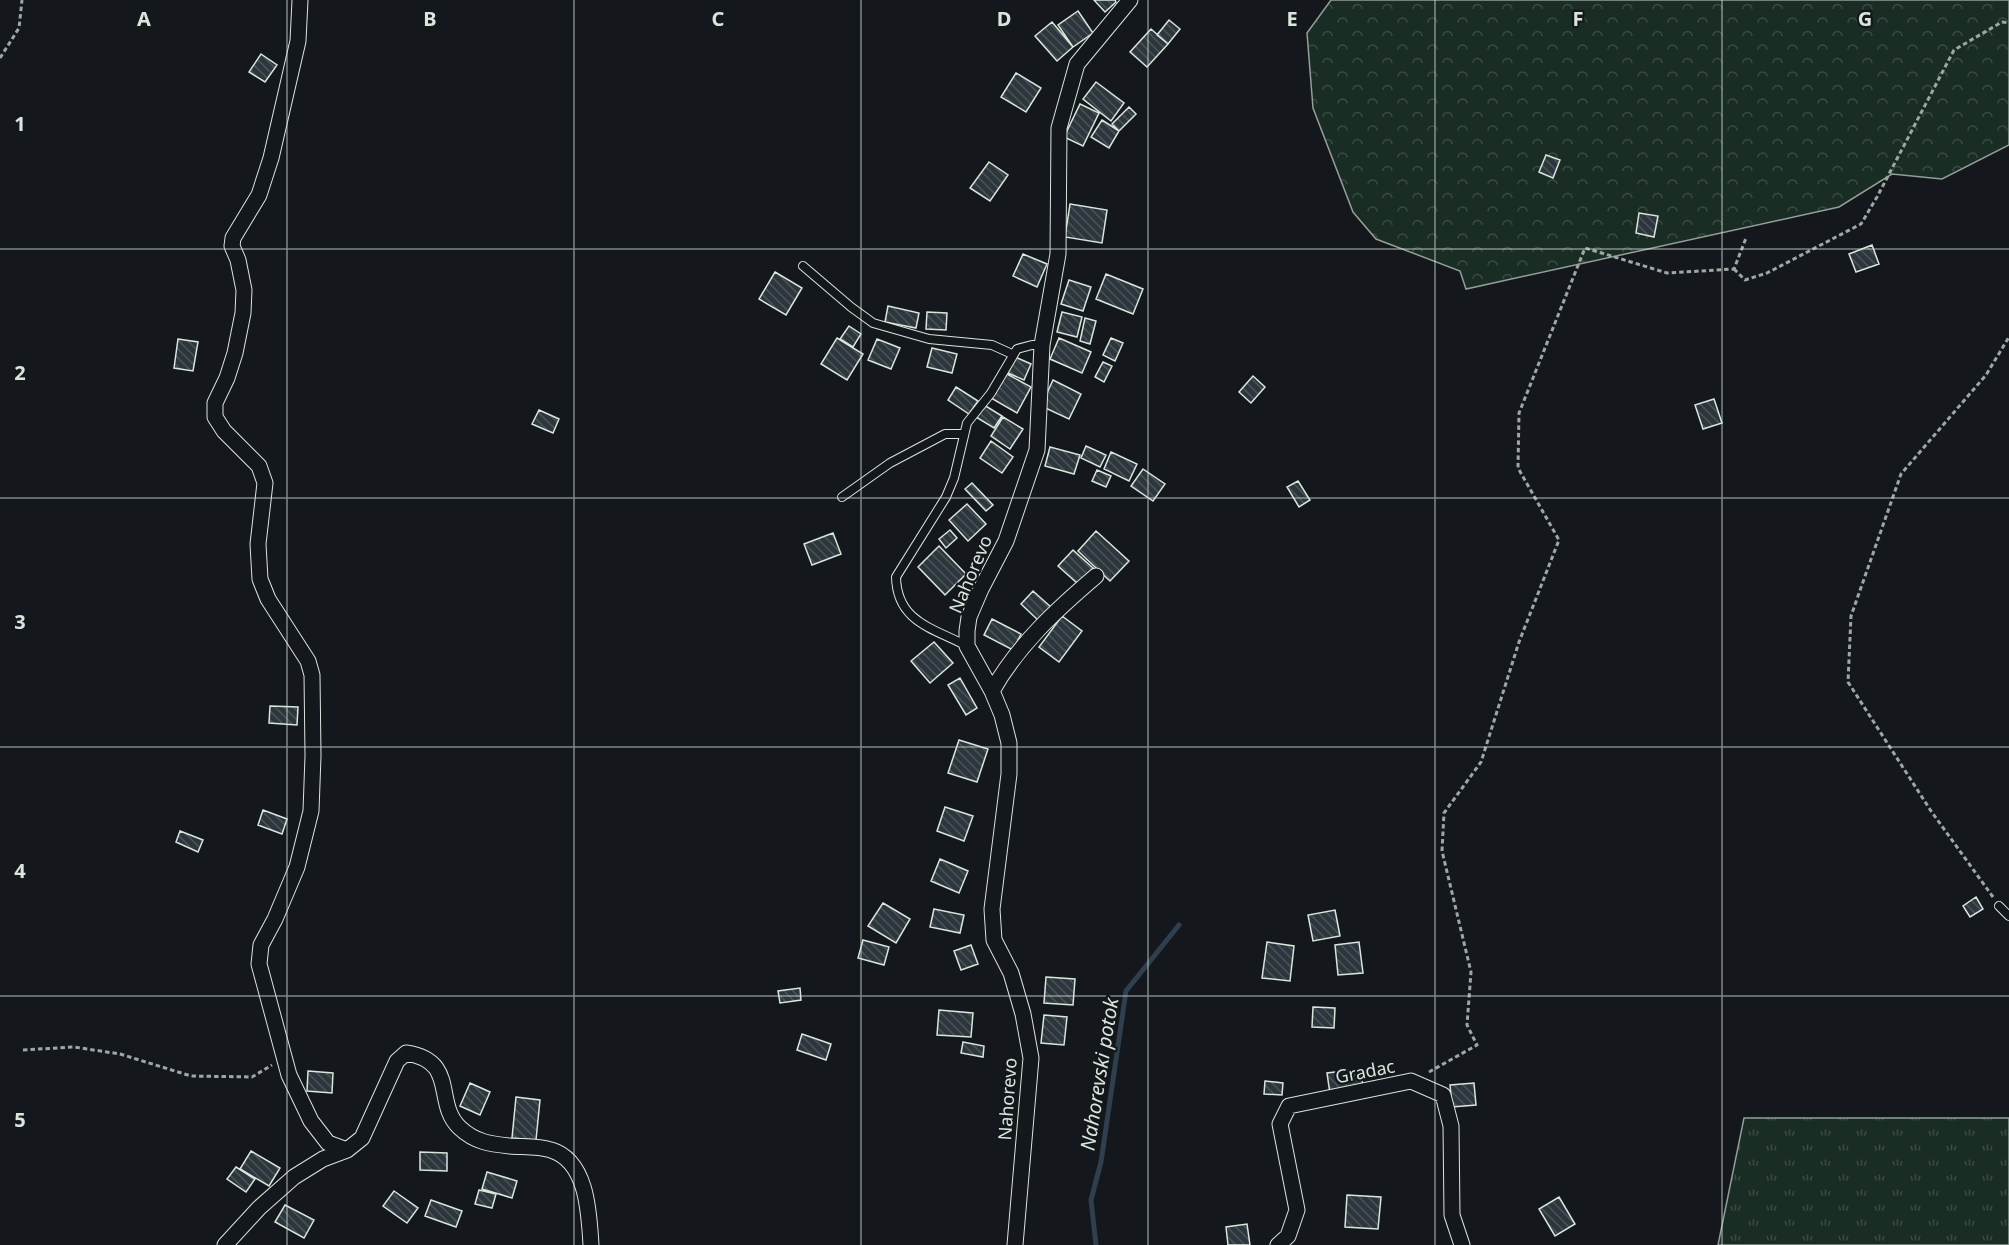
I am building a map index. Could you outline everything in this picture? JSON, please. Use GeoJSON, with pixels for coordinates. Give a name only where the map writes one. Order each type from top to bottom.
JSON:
{"type":"FeatureCollection","features":[{"type":"Feature","properties":{"kind":"street"},"geometry":{"type":"LineString","coordinates":[[300,0],[298,41],[271,158],[259,195],[233,238],[232,246],[238,260],[244,290],[243,313],[236,353],[215,403],[215,417],[224,431],[259,466],[265,483],[258,544],[261,579],[268,599],[309,661],[312,675],[313,756],[310,811],[297,867],[275,919],[261,945],[259,964],[289,1075],[311,1121],[327,1143],[347,1150]]}},
{"type":"Feature","properties":{"kind":"street","name":"Nahorevo"},"geometry":{"type":"LineString","coordinates":[[1015,1245],[1031,1058],[1023,1014],[1011,973],[994,940],[992,909],[1009,774],[1009,742],[1002,715],[992,691],[967,646],[969,617],[1006,541],[1037,450],[1042,345],[1058,254],[1059,128],[1077,64],[1130,0]]}},
{"type":"Feature","properties":{"kind":"street"},"geometry":{"type":"LineString","coordinates":[[992,691],[1013,656],[1027,640],[1096,576]]}},
{"type":"Feature","properties":{"kind":"street"},"geometry":{"type":"LineString","coordinates":[[225,1245],[259,1208],[294,1177],[323,1159],[347,1150],[362,1138],[397,1060],[406,1053],[417,1054],[430,1060],[440,1074],[449,1113],[470,1137],[486,1144],[552,1150],[566,1159],[581,1178],[589,1209],[591,1245]]}},
{"type":"Feature","properties":{"kind":"street","name":"Gradac"},"geometry":{"type":"LineString","coordinates":[[1278,1245],[1288,1236],[1297,1210],[1280,1124],[1289,1106],[1411,1082],[1443,1095],[1451,1126],[1452,1215],[1462,1245]]}},
{"type":"Feature","properties":{"kind":"lane"},"geometry":{"type":"LineString","coordinates":[[803,266],[873,323],[929,339],[993,345],[1012,354]]}},
{"type":"Feature","properties":{"kind":"lane"},"geometry":{"type":"LineString","coordinates":[[967,646],[911,617],[902,606],[896,592],[896,577],[946,497],[954,478],[967,423],[991,393],[1007,368],[1012,354],[1024,346],[1042,345]]}},
{"type":"Feature","properties":{"kind":"lane"},"geometry":{"type":"LineString","coordinates":[[842,497],[890,464],[945,434],[963,435]]}},
{"type":"Feature","properties":{"kind":"lane"},"geometry":{"type":"LineString","coordinates":[[1999,906],[2009,916]]}},
{"type":"Feature","properties":{"kind":"path"},"geometry":{"type":"LineString","coordinates":[[0,58],[19,28],[22,0]]}},
{"type":"Feature","properties":{"kind":"path"},"geometry":{"type":"LineString","coordinates":[[1411,1082],[1477,1045],[1467,1025],[1471,972],[1442,851],[1444,813],[1481,762],[1519,642],[1559,540],[1518,468],[1519,413],[1585,248],[1667,273],[1734,269],[1745,280],[1767,273],[1861,224],[1954,50],[2001,22],[2009,23]]}},
{"type":"Feature","properties":{"kind":"path"},"geometry":{"type":"LineString","coordinates":[[1734,269],[1746,238]]}},
{"type":"Feature","properties":{"kind":"path"},"geometry":{"type":"LineString","coordinates":[[1999,906],[1931,811],[1848,681],[1851,616],[1900,474],[1986,375],[2009,337]]}},
{"type":"Feature","properties":{"kind":"path"},"geometry":{"type":"LineString","coordinates":[[23,1050],[74,1047],[120,1054],[191,1076],[252,1077],[284,1057]]}},
{"type":"Feature","properties":{"kind":"green space"},"geometry":{"type":"Polygon","coordinates":[[[1331,0],[2009,0],[2009,145],[1942,179],[1892,174],[1839,207],[1466,289],[1460,271],[1376,239],[1353,212],[1313,108],[1307,33],[1331,0]]]}},
{"type":"Feature","properties":{"kind":"green space"},"geometry":{"type":"Polygon","coordinates":[[[1744,1118],[2009,1118],[2009,1245],[1718,1245],[1744,1118]]]}},
{"type":"Feature","properties":{"kind":"building"},"geometry":{"type":"Polygon","coordinates":[[[1094,0],[1115,0],[1116,2],[1105,12],[1094,0]]]}},
{"type":"Feature","properties":{"kind":"building"},"geometry":{"type":"Polygon","coordinates":[[[1078,11],[1093,33],[1073,47],[1058,25],[1078,11]]]}},
{"type":"Feature","properties":{"kind":"building"},"geometry":{"type":"Polygon","coordinates":[[[1169,20],[1180,29],[1168,44],[1157,35],[1169,20]]]}},
{"type":"Feature","properties":{"kind":"building"},"geometry":{"type":"Polygon","coordinates":[[[1052,22],[1073,47],[1057,61],[1035,36],[1052,22]]]}},
{"type":"Feature","properties":{"kind":"building"},"geometry":{"type":"Polygon","coordinates":[[[1151,29],[1168,44],[1147,67],[1130,52],[1151,29]]]}},
{"type":"Feature","properties":{"kind":"building"},"geometry":{"type":"Polygon","coordinates":[[[261,54],[277,65],[265,82],[249,72],[261,54]]]}},
{"type":"Feature","properties":{"kind":"building"},"geometry":{"type":"Polygon","coordinates":[[[1016,73],[1041,88],[1026,112],[1001,97],[1016,73]]]}},
{"type":"Feature","properties":{"kind":"building"},"geometry":{"type":"Polygon","coordinates":[[[1096,82],[1124,103],[1111,121],[1083,99],[1096,82]]]}},
{"type":"Feature","properties":{"kind":"building"},"geometry":{"type":"Polygon","coordinates":[[[1080,104],[1099,113],[1083,146],[1064,137],[1080,104]]]}},
{"type":"Feature","properties":{"kind":"building"},"geometry":{"type":"Polygon","coordinates":[[[1129,107],[1136,114],[1119,131],[1112,124],[1129,107]]]}},
{"type":"Feature","properties":{"kind":"building"},"geometry":{"type":"Polygon","coordinates":[[[1102,120],[1119,131],[1109,148],[1091,137],[1102,120]]]}},
{"type":"Feature","properties":{"kind":"building"},"geometry":{"type":"Polygon","coordinates":[[[1546,155],[1560,160],[1553,178],[1539,172],[1546,155]]]}},
{"type":"Feature","properties":{"kind":"building"},"geometry":{"type":"Polygon","coordinates":[[[989,162],[1008,175],[990,201],[970,188],[989,162]]]}},
{"type":"Feature","properties":{"kind":"building"},"geometry":{"type":"Polygon","coordinates":[[[1070,204],[1107,210],[1102,243],[1065,237],[1070,204]]]}},
{"type":"Feature","properties":{"kind":"building"},"geometry":{"type":"Polygon","coordinates":[[[1639,213],[1658,216],[1654,237],[1636,233],[1639,213]]]}},
{"type":"Feature","properties":{"kind":"building"},"geometry":{"type":"Polygon","coordinates":[[[1872,245],[1879,264],[1856,272],[1849,254],[1872,245]]]}},
{"type":"Feature","properties":{"kind":"building"},"geometry":{"type":"Polygon","coordinates":[[[1023,254],[1047,264],[1037,287],[1013,276],[1023,254]]]}},
{"type":"Feature","properties":{"kind":"building"},"geometry":{"type":"Polygon","coordinates":[[[775,272],[802,288],[786,315],[759,299],[775,272]]]}},
{"type":"Feature","properties":{"kind":"building"},"geometry":{"type":"Polygon","coordinates":[[[1106,274],[1143,289],[1133,314],[1096,299],[1106,274]]]}},
{"type":"Feature","properties":{"kind":"building"},"geometry":{"type":"Polygon","coordinates":[[[1069,280],[1091,287],[1083,311],[1061,304],[1069,280]]]}},
{"type":"Feature","properties":{"kind":"building"},"geometry":{"type":"Polygon","coordinates":[[[888,306],[919,313],[916,328],[885,322],[888,306]]]}},
{"type":"Feature","properties":{"kind":"building"},"geometry":{"type":"Polygon","coordinates":[[[927,312],[947,313],[946,330],[926,329],[927,312]]]}},
{"type":"Feature","properties":{"kind":"building"},"geometry":{"type":"Polygon","coordinates":[[[1062,312],[1082,317],[1077,337],[1057,332],[1062,312]]]}},
{"type":"Feature","properties":{"kind":"building"},"geometry":{"type":"Polygon","coordinates":[[[1085,318],[1096,321],[1090,344],[1080,341],[1085,318]]]}},
{"type":"Feature","properties":{"kind":"building"},"geometry":{"type":"Polygon","coordinates":[[[849,326],[861,334],[853,347],[840,339],[849,326]]]}},
{"type":"Feature","properties":{"kind":"building"},"geometry":{"type":"Polygon","coordinates":[[[837,338],[863,354],[847,380],[821,364],[837,338]]]}},
{"type":"Feature","properties":{"kind":"building"},"geometry":{"type":"Polygon","coordinates":[[[1059,338],[1091,352],[1082,373],[1050,359],[1059,338]]]}},
{"type":"Feature","properties":{"kind":"building"},"geometry":{"type":"Polygon","coordinates":[[[1111,338],[1123,343],[1115,361],[1103,355],[1111,338]]]}},
{"type":"Feature","properties":{"kind":"building"},"geometry":{"type":"Polygon","coordinates":[[[178,339],[198,342],[193,371],[174,368],[178,339]]]}},
{"type":"Feature","properties":{"kind":"building"},"geometry":{"type":"Polygon","coordinates":[[[877,339],[900,348],[891,369],[868,360],[877,339]]]}},
{"type":"Feature","properties":{"kind":"building"},"geometry":{"type":"Polygon","coordinates":[[[932,348],[957,354],[952,373],[927,367],[932,348]]]}},
{"type":"Feature","properties":{"kind":"building"},"geometry":{"type":"Polygon","coordinates":[[[1015,357],[1031,364],[1024,380],[1008,373],[1015,357]]]}},
{"type":"Feature","properties":{"kind":"building"},"geometry":{"type":"Polygon","coordinates":[[[1103,362],[1112,366],[1104,382],[1095,377],[1103,362]]]}},
{"type":"Feature","properties":{"kind":"building"},"geometry":{"type":"Polygon","coordinates":[[[1005,373],[1031,387],[1017,413],[991,398],[1005,373]]]}},
{"type":"Feature","properties":{"kind":"building"},"geometry":{"type":"Polygon","coordinates":[[[1253,376],[1265,387],[1251,403],[1239,392],[1253,376]]]}},
{"type":"Feature","properties":{"kind":"building"},"geometry":{"type":"Polygon","coordinates":[[[1053,380],[1081,394],[1069,419],[1041,406],[1053,380]]]}},
{"type":"Feature","properties":{"kind":"building"},"geometry":{"type":"Polygon","coordinates":[[[956,387],[978,401],[969,414],[948,400],[956,387]]]}},
{"type":"Feature","properties":{"kind":"building"},"geometry":{"type":"Polygon","coordinates":[[[1714,399],[1722,423],[1703,429],[1695,405],[1714,399]]]}},
{"type":"Feature","properties":{"kind":"building"},"geometry":{"type":"Polygon","coordinates":[[[984,405],[1002,416],[994,428],[976,417],[984,405]]]}},
{"type":"Feature","properties":{"kind":"building"},"geometry":{"type":"Polygon","coordinates":[[[539,410],[559,419],[553,433],[532,424],[539,410]]]}},
{"type":"Feature","properties":{"kind":"building"},"geometry":{"type":"Polygon","coordinates":[[[1003,417],[1023,429],[1010,449],[991,436],[1003,417]]]}},
{"type":"Feature","properties":{"kind":"building"},"geometry":{"type":"Polygon","coordinates":[[[991,441],[1013,457],[1002,473],[980,458],[991,441]]]}},
{"type":"Feature","properties":{"kind":"building"},"geometry":{"type":"Polygon","coordinates":[[[1086,446],[1106,455],[1100,467],[1081,458],[1086,446]]]}},
{"type":"Feature","properties":{"kind":"building"},"geometry":{"type":"Polygon","coordinates":[[[1050,447],[1080,455],[1074,474],[1045,466],[1050,447]]]}},
{"type":"Feature","properties":{"kind":"building"},"geometry":{"type":"Polygon","coordinates":[[[1111,452],[1137,464],[1129,481],[1104,469],[1111,452]]]}},
{"type":"Feature","properties":{"kind":"building"},"geometry":{"type":"Polygon","coordinates":[[[1143,469],[1165,484],[1153,501],[1131,486],[1143,469]]]}},
{"type":"Feature","properties":{"kind":"building"},"geometry":{"type":"Polygon","coordinates":[[[1097,470],[1111,476],[1106,487],[1092,481],[1097,470]]]}},
{"type":"Feature","properties":{"kind":"building"},"geometry":{"type":"Polygon","coordinates":[[[1298,481],[1310,500],[1299,507],[1287,487],[1298,481]]]}},
{"type":"Feature","properties":{"kind":"building"},"geometry":{"type":"Polygon","coordinates":[[[972,483],[993,505],[986,511],[965,489],[972,483]]]}},
{"type":"Feature","properties":{"kind":"building"},"geometry":{"type":"Polygon","coordinates":[[[967,504],[986,524],[968,541],[949,520],[967,504]]]}},
{"type":"Feature","properties":{"kind":"building"},"geometry":{"type":"Polygon","coordinates":[[[950,530],[957,538],[946,548],[939,539],[950,530]]]}},
{"type":"Feature","properties":{"kind":"building"},"geometry":{"type":"Polygon","coordinates":[[[1096,531],[1129,561],[1110,581],[1078,551],[1096,531]]]}},
{"type":"Feature","properties":{"kind":"building"},"geometry":{"type":"Polygon","coordinates":[[[833,533],[841,554],[812,565],[804,544],[833,533]]]}},
{"type":"Feature","properties":{"kind":"building"},"geometry":{"type":"Polygon","coordinates":[[[939,546],[966,574],[945,595],[918,567],[939,546]]]}},
{"type":"Feature","properties":{"kind":"building"},"geometry":{"type":"Polygon","coordinates":[[[1073,550],[1093,568],[1078,584],[1058,566],[1073,550]]]}},
{"type":"Feature","properties":{"kind":"building"},"geometry":{"type":"Polygon","coordinates":[[[1033,591],[1052,608],[1040,622],[1021,604],[1033,591]]]}},
{"type":"Feature","properties":{"kind":"building"},"geometry":{"type":"Polygon","coordinates":[[[1062,616],[1082,631],[1059,662],[1039,647],[1062,616]]]}},
{"type":"Feature","properties":{"kind":"building"},"geometry":{"type":"Polygon","coordinates":[[[992,619],[1021,634],[1013,650],[984,635],[992,619]]]}},
{"type":"Feature","properties":{"kind":"building"},"geometry":{"type":"Polygon","coordinates":[[[934,642],[953,663],[930,683],[911,661],[934,642]]]}},
{"type":"Feature","properties":{"kind":"building"},"geometry":{"type":"Polygon","coordinates":[[[960,678],[977,708],[966,715],[948,685],[960,678]]]}},
{"type":"Feature","properties":{"kind":"building"},"geometry":{"type":"Polygon","coordinates":[[[270,706],[298,707],[297,725],[269,723],[270,706]]]}},
{"type":"Feature","properties":{"kind":"building"},"geometry":{"type":"Polygon","coordinates":[[[959,740],[988,749],[977,782],[948,773],[959,740]]]}},
{"type":"Feature","properties":{"kind":"building"},"geometry":{"type":"Polygon","coordinates":[[[945,807],[973,816],[964,841],[937,831],[945,807]]]}},
{"type":"Feature","properties":{"kind":"building"},"geometry":{"type":"Polygon","coordinates":[[[263,810],[287,819],[282,834],[258,825],[263,810]]]}},
{"type":"Feature","properties":{"kind":"building"},"geometry":{"type":"Polygon","coordinates":[[[180,831],[203,840],[198,852],[176,842],[180,831]]]}},
{"type":"Feature","properties":{"kind":"building"},"geometry":{"type":"Polygon","coordinates":[[[940,859],[968,871],[959,893],[931,881],[940,859]]]}},
{"type":"Feature","properties":{"kind":"building"},"geometry":{"type":"Polygon","coordinates":[[[1976,897],[1983,909],[1970,917],[1963,906],[1976,897]]]}},
{"type":"Feature","properties":{"kind":"building"},"geometry":{"type":"Polygon","coordinates":[[[883,903],[910,919],[896,943],[868,926],[883,903]]]}},
{"type":"Feature","properties":{"kind":"building"},"geometry":{"type":"Polygon","coordinates":[[[934,909],[964,915],[960,933],[930,927],[934,909]]]}},
{"type":"Feature","properties":{"kind":"building"},"geometry":{"type":"Polygon","coordinates":[[[1335,910],[1340,936],[1313,941],[1308,915],[1335,910]]]}},
{"type":"Feature","properties":{"kind":"building"},"geometry":{"type":"Polygon","coordinates":[[[863,940],[889,947],[884,965],[858,958],[863,940]]]}},
{"type":"Feature","properties":{"kind":"building"},"geometry":{"type":"Polygon","coordinates":[[[1267,942],[1294,946],[1290,981],[1262,978],[1267,942]]]}},
{"type":"Feature","properties":{"kind":"building"},"geometry":{"type":"Polygon","coordinates":[[[1359,942],[1363,973],[1338,975],[1335,945],[1359,942]]]}},
{"type":"Feature","properties":{"kind":"building"},"geometry":{"type":"Polygon","coordinates":[[[971,945],[978,964],[961,970],[954,951],[971,945]]]}},
{"type":"Feature","properties":{"kind":"building"},"geometry":{"type":"Polygon","coordinates":[[[1046,977],[1075,979],[1073,1005],[1044,1003],[1046,977]]]}},
{"type":"Feature","properties":{"kind":"building"},"geometry":{"type":"Polygon","coordinates":[[[800,988],[801,1000],[780,1003],[778,991],[800,988]]]}},
{"type":"Feature","properties":{"kind":"building"},"geometry":{"type":"Polygon","coordinates":[[[1313,1007],[1335,1008],[1334,1028],[1312,1027],[1313,1007]]]}},
{"type":"Feature","properties":{"kind":"building"},"geometry":{"type":"Polygon","coordinates":[[[939,1010],[973,1013],[971,1037],[937,1035],[939,1010]]]}},
{"type":"Feature","properties":{"kind":"building"},"geometry":{"type":"Polygon","coordinates":[[[1044,1015],[1067,1017],[1064,1045],[1041,1043],[1044,1015]]]}},
{"type":"Feature","properties":{"kind":"building"},"geometry":{"type":"Polygon","coordinates":[[[802,1034],[831,1044],[826,1060],[797,1050],[802,1034]]]}},
{"type":"Feature","properties":{"kind":"building"},"geometry":{"type":"Polygon","coordinates":[[[963,1042],[984,1046],[983,1057],[961,1053],[963,1042]]]}},
{"type":"Feature","properties":{"kind":"building"},"geometry":{"type":"Polygon","coordinates":[[[1361,1069],[1363,1090],[1330,1094],[1327,1073],[1361,1069]]]}},
{"type":"Feature","properties":{"kind":"building"},"geometry":{"type":"Polygon","coordinates":[[[308,1071],[333,1073],[332,1093],[307,1091],[308,1071]]]}},
{"type":"Feature","properties":{"kind":"building"},"geometry":{"type":"Polygon","coordinates":[[[1265,1081],[1283,1083],[1282,1095],[1264,1094],[1265,1081]]]}},
{"type":"Feature","properties":{"kind":"building"},"geometry":{"type":"Polygon","coordinates":[[[470,1083],[490,1092],[480,1115],[460,1106],[470,1083]]]}},
{"type":"Feature","properties":{"kind":"building"},"geometry":{"type":"Polygon","coordinates":[[[1474,1083],[1476,1105],[1452,1107],[1450,1085],[1474,1083]]]}},
{"type":"Feature","properties":{"kind":"building"},"geometry":{"type":"Polygon","coordinates":[[[516,1097],[540,1100],[536,1140],[512,1138],[516,1097]]]}},
{"type":"Feature","properties":{"kind":"building"},"geometry":{"type":"Polygon","coordinates":[[[251,1151],[280,1168],[269,1186],[240,1169],[251,1151]]]}},
{"type":"Feature","properties":{"kind":"building"},"geometry":{"type":"Polygon","coordinates":[[[420,1152],[447,1153],[447,1171],[420,1170],[420,1152]]]}},
{"type":"Feature","properties":{"kind":"building"},"geometry":{"type":"Polygon","coordinates":[[[236,1167],[255,1179],[246,1192],[227,1179],[236,1167]]]}},
{"type":"Feature","properties":{"kind":"building"},"geometry":{"type":"Polygon","coordinates":[[[487,1172],[517,1181],[512,1198],[482,1189],[487,1172]]]}},
{"type":"Feature","properties":{"kind":"building"},"geometry":{"type":"Polygon","coordinates":[[[479,1190],[496,1194],[492,1208],[475,1204],[479,1190]]]}},
{"type":"Feature","properties":{"kind":"building"},"geometry":{"type":"Polygon","coordinates":[[[394,1191],[418,1208],[407,1223],[383,1206],[394,1191]]]}},
{"type":"Feature","properties":{"kind":"building"},"geometry":{"type":"Polygon","coordinates":[[[1347,1195],[1381,1197],[1378,1229],[1345,1227],[1347,1195]]]}},
{"type":"Feature","properties":{"kind":"building"},"geometry":{"type":"Polygon","coordinates":[[[1559,1197],[1575,1224],[1555,1236],[1539,1209],[1559,1197]]]}},
{"type":"Feature","properties":{"kind":"building"},"geometry":{"type":"Polygon","coordinates":[[[431,1200],[462,1211],[456,1227],[425,1216],[431,1200]]]}},
{"type":"Feature","properties":{"kind":"building"},"geometry":{"type":"Polygon","coordinates":[[[285,1205],[314,1220],[304,1238],[275,1222],[285,1205]]]}},
{"type":"Feature","properties":{"kind":"building"},"geometry":{"type":"Polygon","coordinates":[[[1247,1224],[1250,1245],[1228,1245],[1226,1227],[1247,1224]]]}},
{"type":"Feature","properties":{"kind":"waterway","name":"Nahorevski potok"},"geometry":{"type":"LineString","coordinates":[[1096,1245],[1091,1200],[1101,1162],[1126,991],[1179,925]]}}]}
